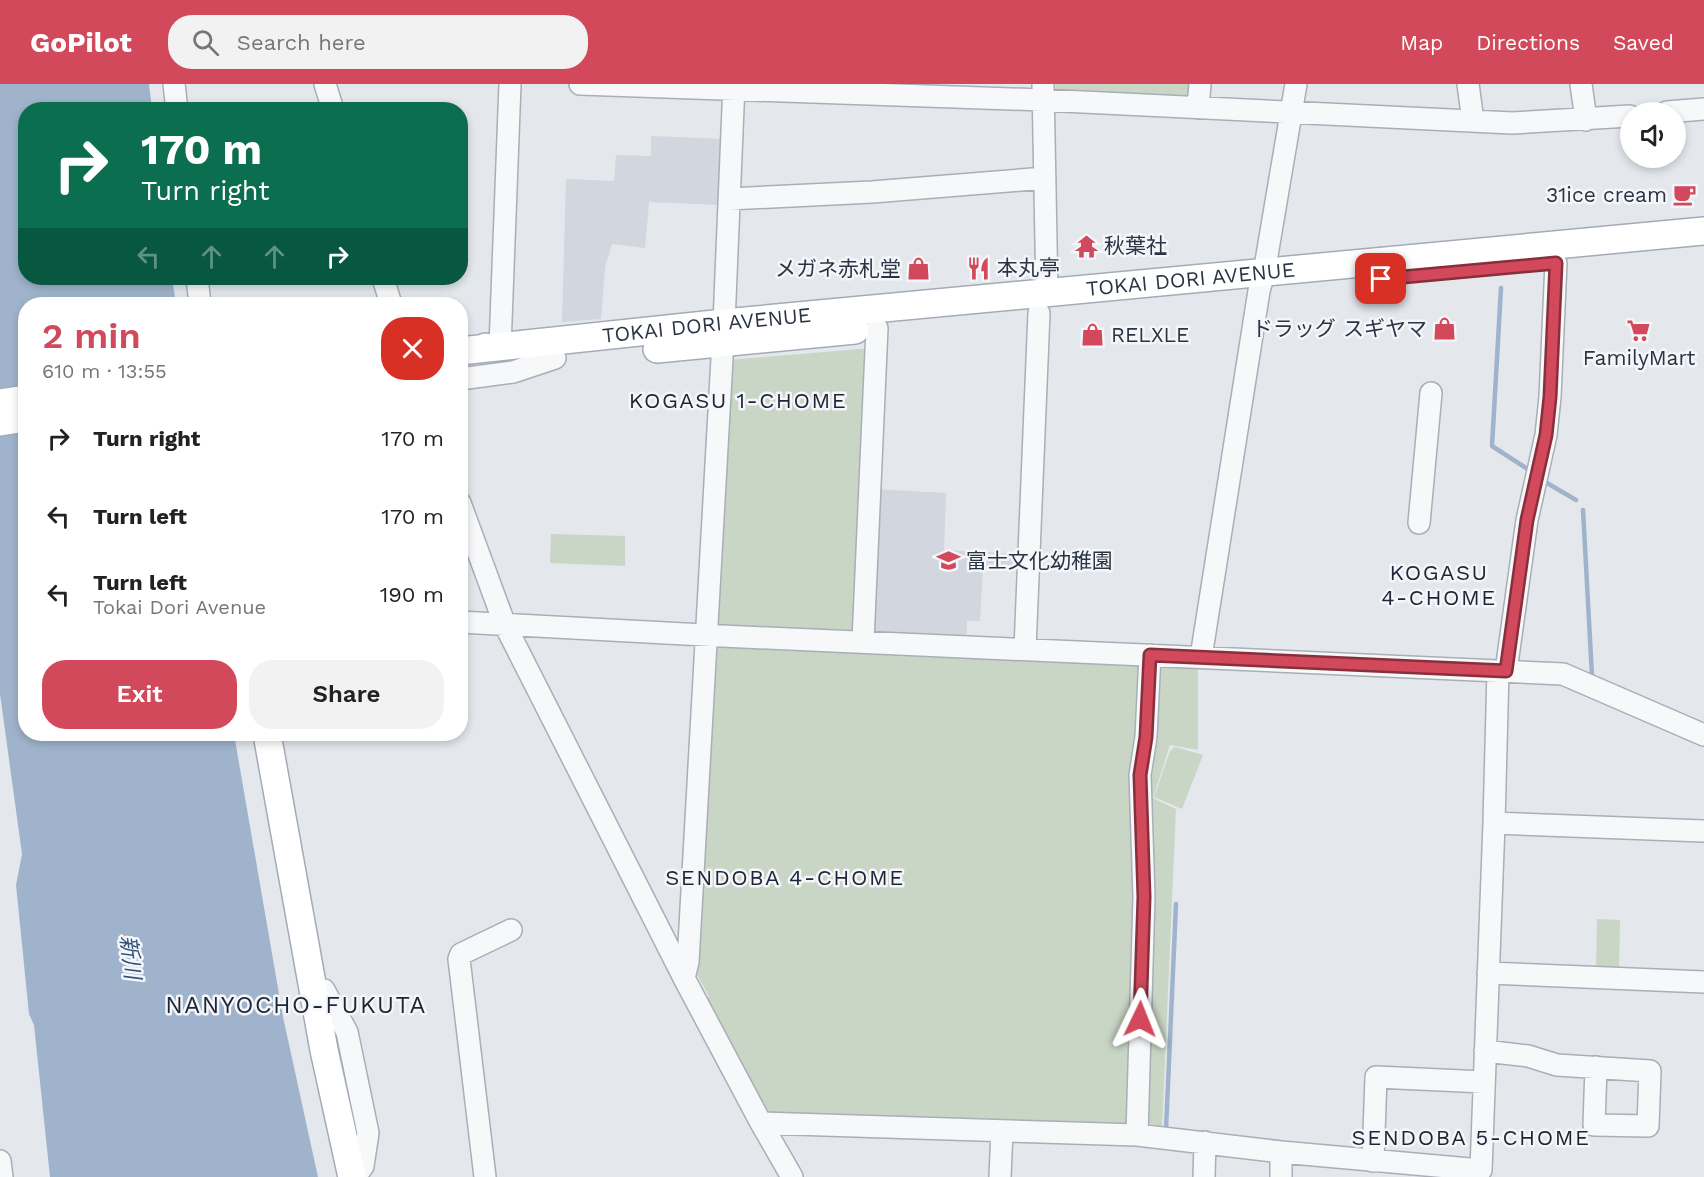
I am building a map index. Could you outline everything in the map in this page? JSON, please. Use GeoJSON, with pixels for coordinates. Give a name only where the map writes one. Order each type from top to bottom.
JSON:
{"type":"FeatureCollection","features":[{"type":"Feature","properties":{"kind":"main road","name":"TOKAI DORI AVENUE"},"geometry":{"type":"LineString","coordinates":[[468,366],[555,358],[723,333],[1261,282],[1704,231]]}},
{"type":"Feature","properties":{"kind":"main road","name":"TOKAI DORI AVENUE"},"geometry":{"type":"LineString","coordinates":[[1261,282],[1556,263],[1704,249]]}},
{"type":"Feature","properties":{"kind":"main road","name":"TOKAI DORI AVENUE"},"geometry":{"type":"LineString","coordinates":[[468,350],[723,333],[877,328],[1043,303]]}},
{"type":"Feature","properties":{"kind":"main road"},"geometry":{"type":"LineString","coordinates":[[0,403],[18,400]]}},
{"type":"Feature","properties":{"kind":"main road"},"geometry":{"type":"LineString","coordinates":[[0,422],[18,419]]}},
{"type":"Feature","properties":{"kind":"main road"},"geometry":{"type":"LineString","coordinates":[[268,741],[324,1050],[354,1177]]}},
{"type":"Feature","properties":{"kind":"street"},"geometry":{"type":"LineString","coordinates":[[174,84],[176,102]]}},
{"type":"Feature","properties":{"kind":"street"},"geometry":{"type":"LineString","coordinates":[[325,84],[331,102]]}},
{"type":"Feature","properties":{"kind":"street"},"geometry":{"type":"LineString","coordinates":[[468,340],[500,347],[510,84]]}},
{"type":"Feature","properties":{"kind":"street"},"geometry":{"type":"LineString","coordinates":[[579,84],[1043,92],[1198,108],[1512,123],[1620,117]]}},
{"type":"Feature","properties":{"kind":"street"},"geometry":{"type":"LineString","coordinates":[[1198,108],[1200,84]]}},
{"type":"Feature","properties":{"kind":"street"},"geometry":{"type":"LineString","coordinates":[[1201,657],[1261,282],[1296,84]]}},
{"type":"Feature","properties":{"kind":"street"},"geometry":{"type":"LineString","coordinates":[[1468,84],[1473,121]]}},
{"type":"Feature","properties":{"kind":"street"},"geometry":{"type":"LineString","coordinates":[[1581,84],[1586,120]]}},
{"type":"Feature","properties":{"kind":"street"},"geometry":{"type":"LineString","coordinates":[[684,978],[689,950],[723,333],[734,87]]}},
{"type":"Feature","properties":{"kind":"street"},"geometry":{"type":"LineString","coordinates":[[1026,649],[1043,303],[1045,178],[1043,92]]}},
{"type":"Feature","properties":{"kind":"street"},"geometry":{"type":"LineString","coordinates":[[1686,110],[1704,109]]}},
{"type":"Feature","properties":{"kind":"street"},"geometry":{"type":"LineString","coordinates":[[729,199],[872,192],[1045,178]]}},
{"type":"Feature","properties":{"kind":"street"},"geometry":{"type":"LineString","coordinates":[[761,1123],[1137,1135],[1281,1152],[1481,1170],[1502,671],[1527,520],[1546,435],[1556,263]]}},
{"type":"Feature","properties":{"kind":"street"},"geometry":{"type":"LineString","coordinates":[[863,641],[877,328]]}},
{"type":"Feature","properties":{"kind":"street"},"geometry":{"type":"LineString","coordinates":[[468,378],[513,372],[555,358]]}},
{"type":"Feature","properties":{"kind":"street"},"geometry":{"type":"LineString","coordinates":[[1419,523],[1431,393]]}},
{"type":"Feature","properties":{"kind":"street"},"geometry":{"type":"LineString","coordinates":[[468,525],[505,624],[684,978],[792,1177]]}},
{"type":"Feature","properties":{"kind":"street"},"geometry":{"type":"LineString","coordinates":[[468,622],[1563,674],[1704,735]]}},
{"type":"Feature","properties":{"kind":"street"},"geometry":{"type":"LineString","coordinates":[[1137,1135],[1144,897],[1140,775],[1146,737],[1150,655]]}},
{"type":"Feature","properties":{"kind":"street"},"geometry":{"type":"LineString","coordinates":[[1494,823],[1703,831]]}},
{"type":"Feature","properties":{"kind":"street"},"geometry":{"type":"LineString","coordinates":[[485,1177],[459,959],[461,954],[511,930]]}},
{"type":"Feature","properties":{"kind":"street"},"geometry":{"type":"LineString","coordinates":[[1488,973],[1704,982]]}},
{"type":"Feature","properties":{"kind":"street"},"geometry":{"type":"LineString","coordinates":[[1485,1051],[1528,1056],[1557,1065],[1596,1067]]}},
{"type":"Feature","properties":{"kind":"street"},"geometry":{"type":"LineString","coordinates":[[1373,1161],[1376,1077],[1484,1082]]}},
{"type":"Feature","properties":{"kind":"street"},"geometry":{"type":"LineString","coordinates":[[1000,1177],[1002,1131]]}},
{"type":"Feature","properties":{"kind":"street"},"geometry":{"type":"LineString","coordinates":[[1204,1177],[1205,1142]]}},
{"type":"Feature","properties":{"kind":"street"},"geometry":{"type":"LineString","coordinates":[[1281,1152],[1281,1177]]}},
{"type":"Feature","properties":{"kind":"street"},"geometry":{"type":"LineString","coordinates":[[0,1161],[2,1177]]}},
{"type":"Feature","properties":{"kind":"shaded area"},"geometry":{"type":"Polygon","coordinates":[[[651,136],[724,139],[721,205],[649,202],[645,248],[612,244],[605,267],[601,319],[562,322],[566,179],[614,181],[616,155],[651,156],[651,136]]]}},
{"type":"Feature","properties":{"kind":"shaded area","name":"富士文化幼稚園"},"geometry":{"type":"Polygon","coordinates":[[[874,489],[946,493],[944,550],[1025,554],[1024,570],[983,568],[980,621],[967,621],[966,639],[867,634],[874,489]]]}},
{"type":"Feature","properties":{"kind":"green space"},"geometry":{"type":"Polygon","coordinates":[[[1056,84],[1194,84],[1188,101],[1058,94],[1055,90],[1056,84]]]}},
{"type":"Feature","properties":{"kind":"green space"},"geometry":{"type":"Polygon","coordinates":[[[871,348],[859,635],[1198,665],[1198,750],[1170,745],[1153,798],[1176,809],[1162,1130],[768,1114],[707,1000],[709,996],[693,968],[729,360],[871,348]]]}},
{"type":"Feature","properties":{"kind":"green space"},"geometry":{"type":"Polygon","coordinates":[[[551,534],[625,536],[625,566],[550,563],[551,534]]]}},
{"type":"Feature","properties":{"kind":"green space"},"geometry":{"type":"Polygon","coordinates":[[[1175,747],[1203,755],[1182,809],[1154,797],[1170,751],[1175,747]]]}},
{"type":"Feature","properties":{"kind":"green space"},"geometry":{"type":"Polygon","coordinates":[[[1597,919],[1620,920],[1619,970],[1596,970],[1597,919]]]}},
{"type":"Feature","properties":{"kind":"water","name":"新川"},"geometry":{"type":"Polygon","coordinates":[[[0,84],[149,84],[151,102],[18,102],[18,285],[173,285],[175,297],[18,297],[18,741],[235,741],[283,1017],[318,1177],[50,1177],[34,1025],[29,1014],[16,885],[22,854],[0,694],[0,84]]]}},
{"type":"Feature","properties":{"kind":"waterway"},"geometry":{"type":"LineString","coordinates":[[1501,288],[1492,446],[1529,470]]}},
{"type":"Feature","properties":{"kind":"waterway"},"geometry":{"type":"LineString","coordinates":[[1547,483],[1576,500]]}},
{"type":"Feature","properties":{"kind":"waterway"},"geometry":{"type":"LineString","coordinates":[[1583,510],[1592,676]]}},
{"type":"Feature","properties":{"kind":"waterway"},"geometry":{"type":"LineString","coordinates":[[1166,1129],[1176,904]]}},
{"type":"Feature","properties":{"kind":"place","name":"31ice cream"},"geometry":{"type":"Point","coordinates":[1685,195]}},
{"type":"Feature","properties":{"kind":"place","name":"秋葉社"},"geometry":{"type":"Point","coordinates":[1086,246]}},
{"type":"Feature","properties":{"kind":"place","name":"本丸亭"},"geometry":{"type":"Point","coordinates":[979,268]}},
{"type":"Feature","properties":{"kind":"place","name":"メガネ赤札堂"},"geometry":{"type":"Point","coordinates":[919,269]}},
{"type":"Feature","properties":{"kind":"place","name":"ドラッグ スギヤマ"},"geometry":{"type":"Point","coordinates":[1445,329]}},
{"type":"Feature","properties":{"kind":"place","name":"FamilyMart"},"geometry":{"type":"Point","coordinates":[1639,330]}},
{"type":"Feature","properties":{"kind":"place","name":"RELXLE"},"geometry":{"type":"Point","coordinates":[1093,335]}},
{"type":"Feature","properties":{"kind":"place","name":"富士文化幼稚園"},"geometry":{"type":"Point","coordinates":[948,561]}},
{"type":"Feature","properties":{"kind":"district","name":"KOGASU 1-CHOME"},"geometry":{"type":"Point","coordinates":[738,400]}},
{"type":"Feature","properties":{"kind":"district","name":"KOGASU 4-CHOME"},"geometry":{"type":"Point","coordinates":[1439,584]}},
{"type":"Feature","properties":{"kind":"district","name":"SENDOBA 4-CHOME"},"geometry":{"type":"Point","coordinates":[785,877]}},
{"type":"Feature","properties":{"kind":"district","name":"NANYOCHO-FUKUTA"},"geometry":{"type":"Point","coordinates":[296,1005]}},
{"type":"Feature","properties":{"kind":"district","name":"SENDOBA 5-CHOME"},"geometry":{"type":"Point","coordinates":[1471,1137]}},
{"type":"Feature","properties":{"kind":"route"},"geometry":{"type":"LineString","coordinates":[[1140,1019],[1144,897],[1140,775],[1146,737],[1150,655],[1506,671],[1527,520],[1546,435],[1556,263],[1381,279]]}}]}
